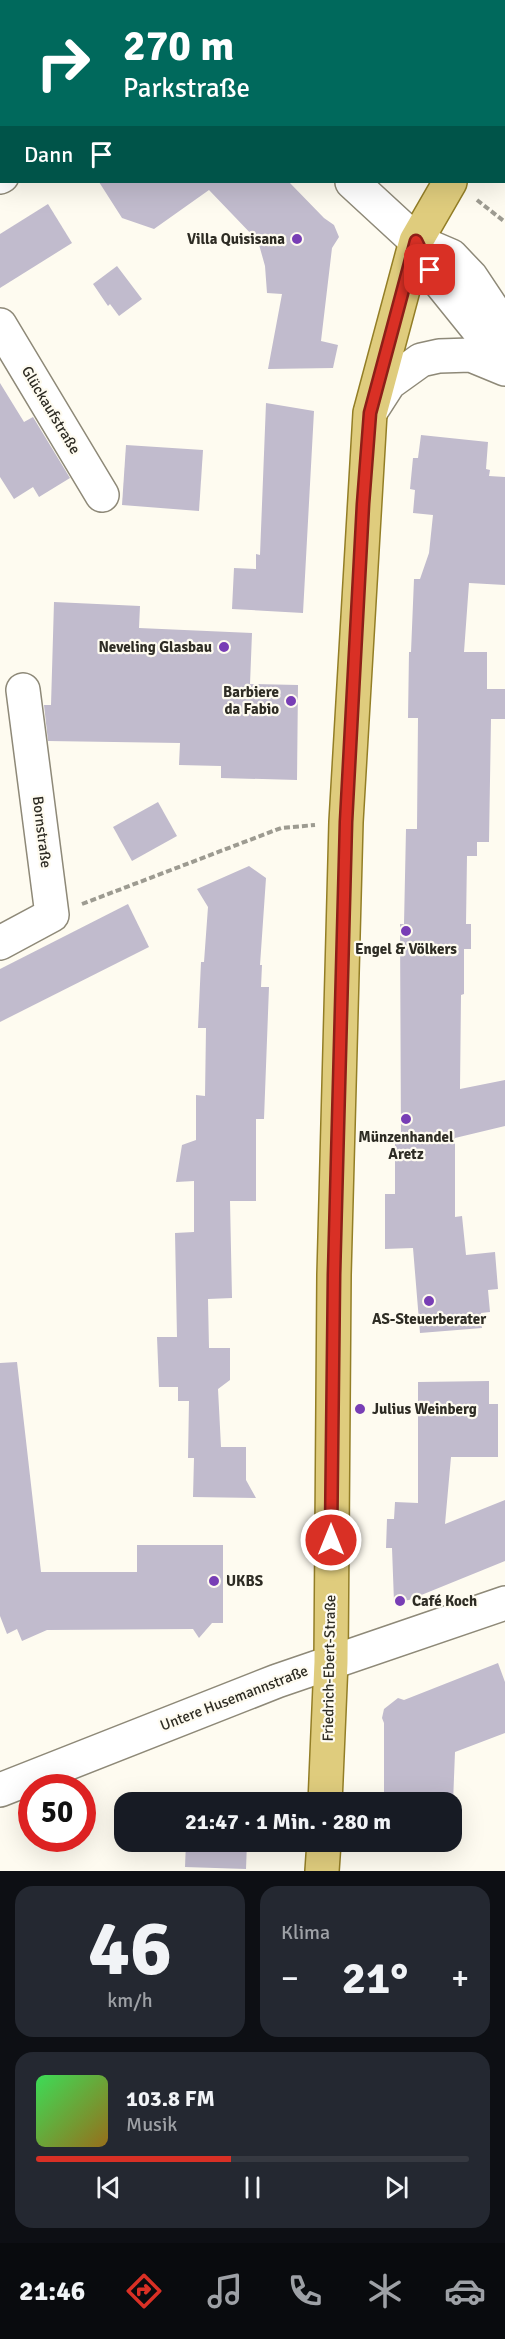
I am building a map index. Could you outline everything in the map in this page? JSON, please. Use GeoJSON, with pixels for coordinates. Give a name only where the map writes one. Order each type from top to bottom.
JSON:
{"type":"FeatureCollection","features":[{"type":"Feature","properties":{"kind":"main road","name":"Friedrich-Ebert-Straße"},"geometry":{"type":"LineString","coordinates":[[325,1792],[331,1662],[334,1275],[346,822],[370,413],[416,241],[449,183]]}},
{"type":"Feature","properties":{"kind":"main road"},"geometry":{"type":"LineString","coordinates":[[322,1871],[323,1852]]}},
{"type":"Feature","properties":{"kind":"street"},"geometry":{"type":"LineString","coordinates":[[353,183],[416,241],[451,256],[471,277],[505,328]]}},
{"type":"Feature","properties":{"kind":"street"},"geometry":{"type":"LineString","coordinates":[[416,241],[430,270],[505,363]]}},
{"type":"Feature","properties":{"kind":"street","name":"Glückaufstraße"},"geometry":{"type":"LineString","coordinates":[[0,325],[102,495]]}},
{"type":"Feature","properties":{"kind":"street"},"geometry":{"type":"LineString","coordinates":[[370,413],[389,383],[421,360],[439,356],[471,355],[505,369]]}},
{"type":"Feature","properties":{"kind":"street","name":"Bornstraße"},"geometry":{"type":"LineString","coordinates":[[23,690],[52,915]]}},
{"type":"Feature","properties":{"kind":"street"},"geometry":{"type":"LineString","coordinates":[[0,943],[52,915]]}},
{"type":"Feature","properties":{"kind":"street","name":"Untere Husemannstraße"},"geometry":{"type":"LineString","coordinates":[[0,1790],[277,1681],[505,1603]]}},
{"type":"Feature","properties":{"kind":"path"},"geometry":{"type":"LineString","coordinates":[[52,915],[281,828],[346,822]]}},
{"type":"Feature","properties":{"kind":"building","name":"Villa Quisisana"},"geometry":{"type":"Polygon","coordinates":[[[100,183],[290,183],[324,218],[334,225],[339,237],[332,248],[321,341],[338,345],[333,368],[268,369],[282,294],[267,293],[265,266],[258,241],[209,190],[154,229],[122,218],[100,183]]]}},
{"type":"Feature","properties":{"kind":"building"},"geometry":{"type":"Polygon","coordinates":[[[48,204],[72,243],[0,288],[0,234],[48,204]]]}},
{"type":"Feature","properties":{"kind":"building"},"geometry":{"type":"Polygon","coordinates":[[[117,266],[142,299],[119,316],[110,304],[108,306],[93,284],[117,266]]]}},
{"type":"Feature","properties":{"kind":"building"},"geometry":{"type":"Polygon","coordinates":[[[0,383],[24,422],[33,417],[70,478],[39,497],[33,487],[14,499],[0,477],[0,383]]]}},
{"type":"Feature","properties":{"kind":"building"},"geometry":{"type":"Polygon","coordinates":[[[266,403],[314,411],[303,613],[232,609],[234,568],[256,569],[256,554],[260,555],[266,403]]]}},
{"type":"Feature","properties":{"kind":"building"},"geometry":{"type":"Polygon","coordinates":[[[421,435],[488,442],[486,469],[490,470],[489,476],[505,477],[505,585],[469,583],[464,652],[487,652],[487,689],[505,689],[505,719],[491,719],[489,842],[477,842],[477,856],[467,856],[466,924],[471,924],[471,949],[464,949],[460,1089],[505,1080],[505,1126],[455,1138],[455,1217],[462,1216],[466,1255],[495,1252],[498,1289],[488,1290],[490,1312],[481,1313],[482,1328],[420,1333],[413,1248],[385,1249],[385,1194],[395,1194],[395,1141],[401,1141],[400,924],[404,924],[406,829],[417,829],[418,718],[408,718],[409,652],[411,652],[414,579],[420,579],[429,553],[433,515],[413,513],[415,490],[410,489],[413,458],[418,458],[421,435]]]}},
{"type":"Feature","properties":{"kind":"building"},"geometry":{"type":"Polygon","coordinates":[[[126,445],[203,450],[199,511],[122,505],[126,445]]]}},
{"type":"Feature","properties":{"kind":"building"},"geometry":{"type":"Polygon","coordinates":[[[54,602],[140,606],[139,628],[252,633],[250,684],[298,685],[297,780],[221,778],[221,766],[179,765],[180,743],[48,741],[44,705],[51,705],[54,602]]]}},
{"type":"Feature","properties":{"kind":"building"},"geometry":{"type":"Polygon","coordinates":[[[158,802],[177,836],[132,861],[113,827],[158,802]]]}},
{"type":"Feature","properties":{"kind":"building"},"geometry":{"type":"Polygon","coordinates":[[[249,866],[266,878],[260,965],[262,965],[261,987],[269,987],[264,1119],[256,1119],[256,1201],[230,1201],[232,1298],[208,1299],[209,1348],[230,1348],[230,1380],[218,1389],[221,1447],[246,1447],[246,1480],[256,1498],[193,1497],[194,1458],[188,1458],[189,1401],[178,1401],[178,1387],[159,1387],[157,1337],[177,1337],[175,1233],[194,1232],[194,1181],[176,1182],[182,1145],[196,1140],[196,1095],[205,1096],[206,1028],[198,1028],[201,962],[204,962],[208,907],[197,889],[249,866]]]}},
{"type":"Feature","properties":{"kind":"building"},"geometry":{"type":"Polygon","coordinates":[[[128,904],[149,947],[0,1022],[0,969],[128,904]]]}},
{"type":"Feature","properties":{"kind":"building"},"geometry":{"type":"Polygon","coordinates":[[[17,1362],[41,1572],[137,1572],[137,1545],[223,1545],[223,1623],[212,1623],[199,1638],[193,1629],[47,1630],[22,1641],[17,1629],[7,1634],[0,1616],[0,1363],[17,1362]]]}},
{"type":"Feature","properties":{"kind":"building"},"geometry":{"type":"Polygon","coordinates":[[[489,1381],[489,1404],[498,1404],[498,1457],[451,1457],[445,1524],[505,1500],[505,1561],[409,1600],[394,1602],[392,1548],[386,1548],[387,1519],[394,1519],[395,1502],[418,1503],[418,1382],[489,1381]]]}},
{"type":"Feature","properties":{"kind":"building"},"geometry":{"type":"Polygon","coordinates":[[[498,1663],[505,1682],[505,1733],[455,1752],[453,1792],[384,1792],[384,1723],[382,1718],[384,1709],[398,1698],[404,1700],[498,1663]]]}},
{"type":"Feature","properties":{"kind":"building"},"geometry":{"type":"Polygon","coordinates":[[[186,1852],[247,1852],[246,1869],[185,1867],[186,1852]]]}},
{"type":"Feature","properties":{"kind":"place","name":"Villa Quisisana"},"geometry":{"type":"Point","coordinates":[297,239]}},
{"type":"Feature","properties":{"kind":"place","name":"Neveling Glasbau"},"geometry":{"type":"Point","coordinates":[224,647]}},
{"type":"Feature","properties":{"kind":"place","name":"Barbiere da Fabio"},"geometry":{"type":"Point","coordinates":[291,701]}},
{"type":"Feature","properties":{"kind":"place","name":"Engel & Völkers"},"geometry":{"type":"Point","coordinates":[406,931]}},
{"type":"Feature","properties":{"kind":"place","name":"Münzenhandel Aretz"},"geometry":{"type":"Point","coordinates":[406,1119]}},
{"type":"Feature","properties":{"kind":"place","name":"AS-Steuerberater"},"geometry":{"type":"Point","coordinates":[429,1301]}},
{"type":"Feature","properties":{"kind":"place","name":"Julius Weinberg"},"geometry":{"type":"Point","coordinates":[360,1409]}},
{"type":"Feature","properties":{"kind":"place","name":"UKBS"},"geometry":{"type":"Point","coordinates":[214,1581]}},
{"type":"Feature","properties":{"kind":"place","name":"Café Koch"},"geometry":{"type":"Point","coordinates":[400,1601]}},
{"type":"Feature","properties":{"kind":"route"},"geometry":{"type":"LineString","coordinates":[[331,1540],[334,1275],[346,822],[370,413],[416,241],[430,270]]}}]}
